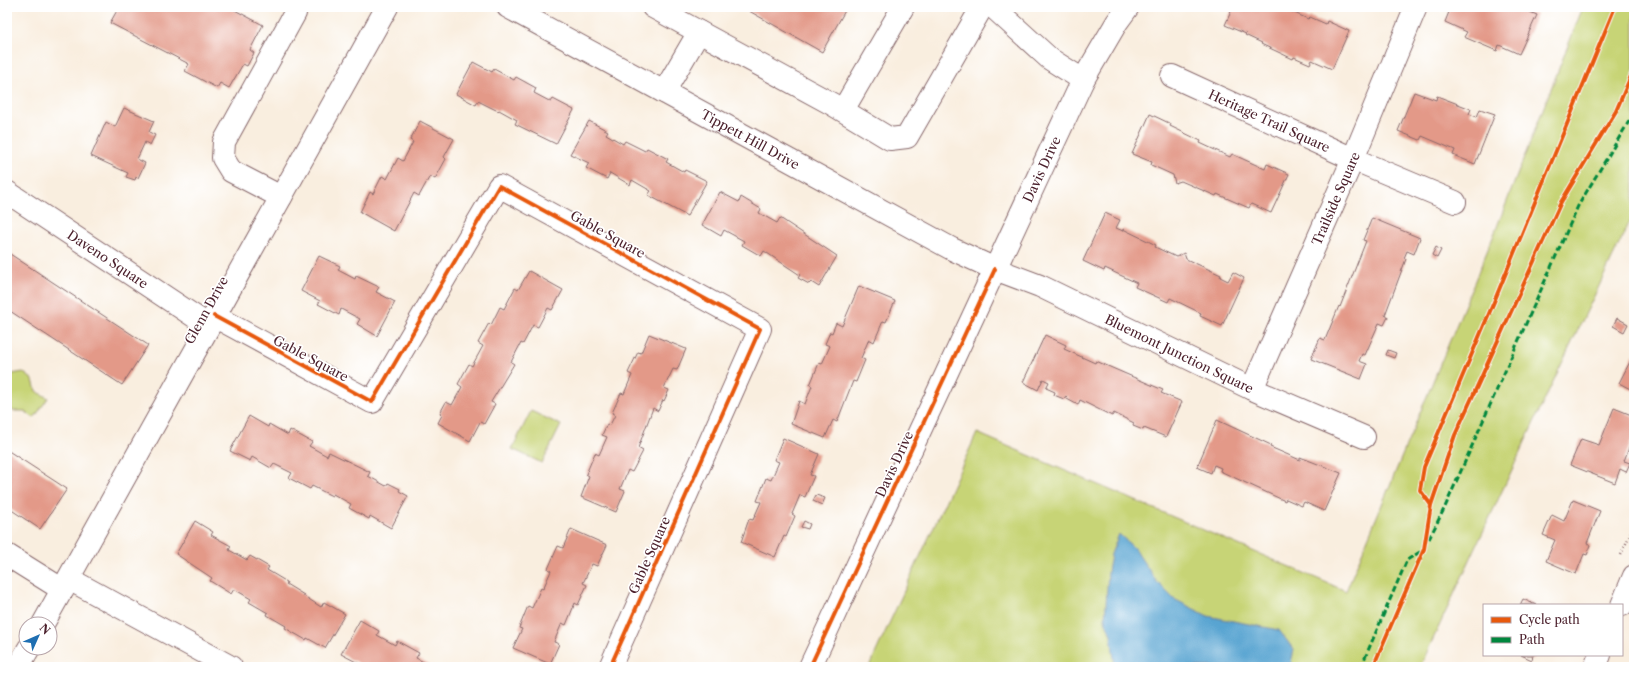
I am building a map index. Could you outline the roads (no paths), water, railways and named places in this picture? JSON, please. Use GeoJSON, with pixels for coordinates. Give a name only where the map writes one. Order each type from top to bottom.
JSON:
{"type":"FeatureCollection","features":[{"type":"Feature","properties":{"kind":"street"},"geometry":{"type":"LineString","coordinates":[[281,197],[231,171],[223,158],[224,142],[295,13],[296,7]]}},
{"type":"Feature","properties":{"kind":"street","name":"Glenn Drive"},"geometry":{"type":"LineString","coordinates":[[48,616],[387,7]]}},
{"type":"Feature","properties":{"kind":"street","name":"Tippett Hill Drive"},"geometry":{"type":"LineString","coordinates":[[508,7],[952,249],[995,269]]}},
{"type":"Feature","properties":{"kind":"street"},"geometry":{"type":"LineString","coordinates":[[653,7],[843,110],[890,139],[907,138],[982,7]]}},
{"type":"Feature","properties":{"kind":"street"},"geometry":{"type":"LineString","coordinates":[[843,110],[903,7]]}},
{"type":"Feature","properties":{"kind":"street"},"geometry":{"type":"LineString","coordinates":[[993,7],[1050,60],[1083,80]]}},
{"type":"Feature","properties":{"kind":"street","name":"Trailside Square"},"geometry":{"type":"LineString","coordinates":[[1252,389],[1353,159],[1410,9]]}},
{"type":"Feature","properties":{"kind":"street","name":"Davis Drive"},"geometry":{"type":"LineString","coordinates":[[810,667],[1083,80],[1122,12]]}},
{"type":"Feature","properties":{"kind":"street"},"geometry":{"type":"LineString","coordinates":[[664,92],[699,32]]}},
{"type":"Feature","properties":{"kind":"street","name":"Heritage Trail Square"},"geometry":{"type":"LineString","coordinates":[[1172,76],[1353,159],[1455,202]]}},
{"type":"Feature","properties":{"kind":"street","name":"Gable Square"},"geometry":{"type":"LineString","coordinates":[[211,321],[372,402],[499,186],[760,329],[610,667]]}},
{"type":"Feature","properties":{"kind":"street","name":"Daveno Square"},"geometry":{"type":"LineString","coordinates":[[7,192],[211,321]]}},
{"type":"Feature","properties":{"kind":"street","name":"Bluemont Junction Square"},"geometry":{"type":"LineString","coordinates":[[995,269],[1040,286],[1252,389],[1364,437]]}},
{"type":"Feature","properties":{"kind":"street"},"geometry":{"type":"LineString","coordinates":[[7,555],[231,667]]}},
{"type":"Feature","properties":{"kind":"street"},"geometry":{"type":"LineString","coordinates":[[1622,604],[1634,576]]}},
{"type":"Feature","properties":{"kind":"street"},"geometry":{"type":"LineString","coordinates":[[18,667],[24,656]]}},
{"type":"Feature","properties":{"kind":"street"},"geometry":{"type":"LineString","coordinates":[[1595,667],[1600,656]]}},
{"type":"Feature","properties":{"kind":"water"},"geometry":{"type":"Polygon","coordinates":[[[1119,534],[1134,548],[1157,582],[1174,599],[1208,616],[1279,630],[1294,650],[1290,667],[1115,667],[1111,635],[1105,620],[1108,572],[1111,554],[1119,534]]]}}]}
